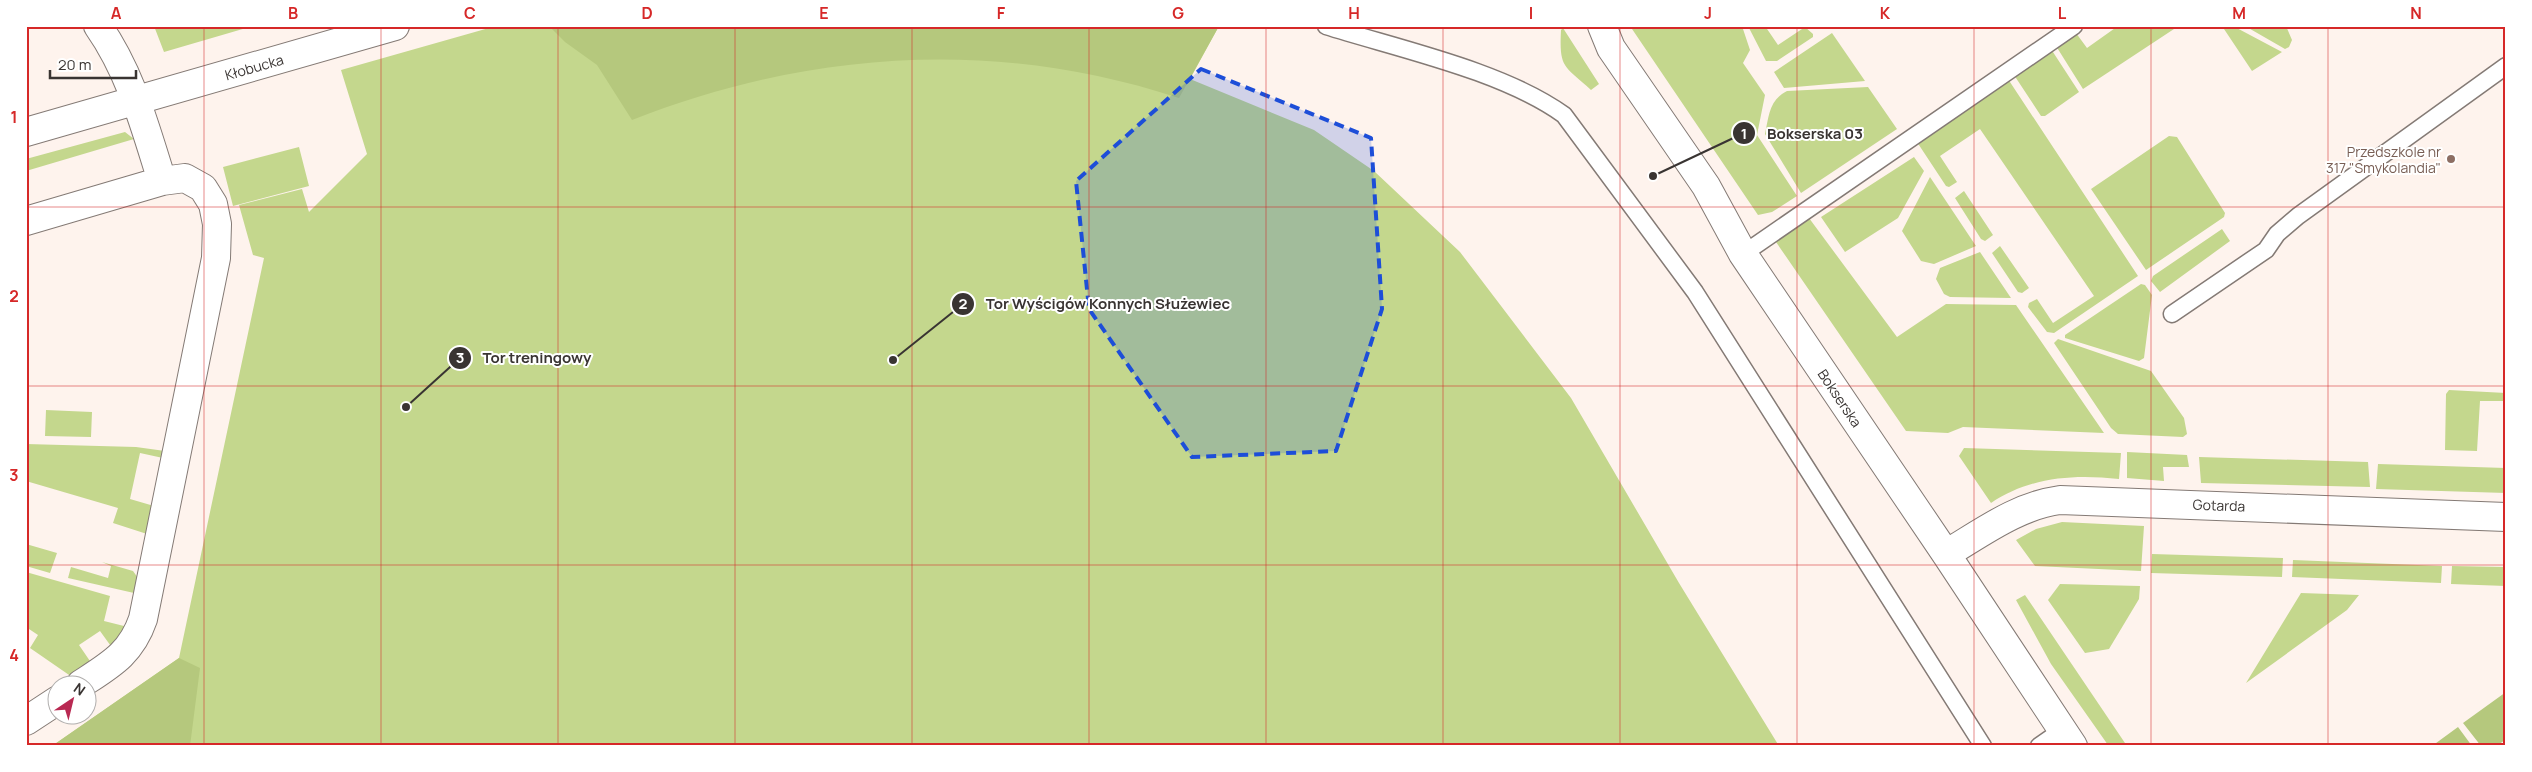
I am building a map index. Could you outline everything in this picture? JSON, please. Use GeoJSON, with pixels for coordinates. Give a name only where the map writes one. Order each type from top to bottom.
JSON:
{"type":"FeatureCollection","features":[{"type":"Feature","properties":{"kind":"street"},"geometry":{"type":"LineString","coordinates":[[98,26],[137,100],[162,181]]}},
{"type":"Feature","properties":{"kind":"street","name":"Kłobucka"},"geometry":{"type":"LineString","coordinates":[[26,132],[395,26]]}},
{"type":"Feature","properties":{"kind":"street","name":"Bokserska"},"geometry":{"type":"LineString","coordinates":[[1582,26],[1607,37],[1706,186],[1743,254],[1946,554],[2067,738]]}},
{"type":"Feature","properties":{"kind":"street"},"geometry":{"type":"LineString","coordinates":[[26,221],[162,181],[185,178],[203,188],[213,204],[217,224],[216,258],[143,619],[137,637],[128,650],[95,674]]}},
{"type":"Feature","properties":{"kind":"street","name":"Gotarda"},"geometry":{"type":"LineString","coordinates":[[1946,554],[2015,513],[2038,504],[2060,500],[2506,517]]}},
{"type":"Feature","properties":{"kind":"street"},"geometry":{"type":"LineString","coordinates":[[26,721],[48,707]]}},
{"type":"Feature","properties":{"kind":"lane"},"geometry":{"type":"LineString","coordinates":[[1326,26],[1509,85],[1542,99],[1564,115],[1695,292],[1983,746]]}},
{"type":"Feature","properties":{"kind":"lane"},"geometry":{"type":"LineString","coordinates":[[1743,254],[2074,26]]}},
{"type":"Feature","properties":{"kind":"lane"},"geometry":{"type":"LineString","coordinates":[[2172,314],[2266,250],[2277,234],[2298,216],[2506,66]]}},
{"type":"Feature","properties":{"kind":"lane"},"geometry":{"type":"LineString","coordinates":[[2039,746],[2067,738]]}},
{"type":"Feature","properties":{"kind":"highlighted area"},"geometry":{"type":"Polygon","coordinates":[[[1201,69],[1371,138],[1382,309],[1336,451],[1192,457],[1089,309],[1076,181],[1201,69]]]}},
{"type":"Feature","properties":{"kind":"green space"},"geometry":{"type":"Polygon","coordinates":[[[154,26],[253,26],[164,52],[154,26]]]}},
{"type":"Feature","properties":{"kind":"green space"},"geometry":{"type":"Polygon","coordinates":[[[496,26],[1219,26],[1190,79],[1314,130],[1374,171],[1460,252],[1571,398],[1679,583],[1779,746],[52,746],[84,724],[98,724],[98,714],[179,658],[264,258],[253,255],[239,205],[302,189],[309,212],[367,154],[341,70],[496,26]]]}},
{"type":"Feature","properties":{"kind":"green space"},"geometry":{"type":"Polygon","coordinates":[[[549,26],[1219,26],[1179,98],[1111,79],[1042,66],[973,60],[904,60],[835,66],[767,79],[699,96],[632,120],[597,65],[565,42],[549,26]]]}},
{"type":"Feature","properties":{"kind":"green space"},"geometry":{"type":"Polygon","coordinates":[[[1630,26],[1742,26],[1750,50],[1743,63],[1765,95],[1757,135],[1797,196],[1772,212],[1758,215],[1630,26]]]}},
{"type":"Feature","properties":{"kind":"green space"},"geometry":{"type":"Polygon","coordinates":[[[1748,26],[1765,26],[1778,45],[1805,27],[1813,34],[1813,37],[1777,61],[1766,61],[1748,26]]]}},
{"type":"Feature","properties":{"kind":"green space"},"geometry":{"type":"Polygon","coordinates":[[[2118,26],[2172,26],[2174,29],[2083,89],[2056,46],[2076,33],[2087,48],[2118,26]]]}},
{"type":"Feature","properties":{"kind":"green space"},"geometry":{"type":"Polygon","coordinates":[[[2222,26],[2233,26],[2282,52],[2252,71],[2222,26]]]}},
{"type":"Feature","properties":{"kind":"green space"},"geometry":{"type":"Polygon","coordinates":[[[2245,26],[2286,26],[2292,40],[2289,47],[2285,49],[2245,26]]]}},
{"type":"Feature","properties":{"kind":"green space"},"geometry":{"type":"Polygon","coordinates":[[[1563,28],[1599,84],[1591,90],[1569,70],[1562,60],[1561,30],[1563,28]]]}},
{"type":"Feature","properties":{"kind":"green space"},"geometry":{"type":"Polygon","coordinates":[[[1832,33],[1865,81],[1784,88],[1774,72],[1832,33]]]}},
{"type":"Feature","properties":{"kind":"green space"},"geometry":{"type":"Polygon","coordinates":[[[2051,49],[2079,92],[2045,116],[2041,116],[2014,75],[2051,49]]]}},
{"type":"Feature","properties":{"kind":"green space"},"geometry":{"type":"Polygon","coordinates":[[[2008,79],[2138,276],[2054,333],[2047,332],[2028,307],[2029,303],[2037,299],[2053,323],[2094,296],[1980,129],[1940,156],[1957,182],[1949,187],[1946,186],[1917,142],[2008,79]]]}},
{"type":"Feature","properties":{"kind":"green space"},"geometry":{"type":"Polygon","coordinates":[[[1868,87],[1897,129],[1801,193],[1765,134],[1773,104],[1787,91],[1868,87]]]}},
{"type":"Feature","properties":{"kind":"green space"},"geometry":{"type":"Polygon","coordinates":[[[125,132],[134,139],[26,171],[26,159],[125,132]]]}},
{"type":"Feature","properties":{"kind":"green space"},"geometry":{"type":"Polygon","coordinates":[[[2169,136],[2177,137],[2225,213],[2224,217],[2146,270],[2091,189],[2169,136]]]}},
{"type":"Feature","properties":{"kind":"green space"},"geometry":{"type":"Polygon","coordinates":[[[299,147],[309,186],[233,206],[223,167],[299,147]]]}},
{"type":"Feature","properties":{"kind":"green space"},"geometry":{"type":"Polygon","coordinates":[[[1914,157],[1924,171],[1898,218],[1845,252],[1821,217],[1914,157]]]}},
{"type":"Feature","properties":{"kind":"green space"},"geometry":{"type":"Polygon","coordinates":[[[1930,177],[1976,246],[1934,264],[1921,261],[1902,231],[1930,177]]]}},
{"type":"Feature","properties":{"kind":"green space"},"geometry":{"type":"Polygon","coordinates":[[[1964,191],[1993,235],[1985,241],[1981,239],[1955,198],[1964,191]]]}},
{"type":"Feature","properties":{"kind":"green space"},"geometry":{"type":"Polygon","coordinates":[[[1809,218],[1897,337],[1946,304],[2016,305],[2104,433],[1963,427],[1948,433],[1906,431],[1776,242],[1786,230],[1809,218]]]}},
{"type":"Feature","properties":{"kind":"green space"},"geometry":{"type":"Polygon","coordinates":[[[2222,229],[2230,241],[2160,292],[2151,281],[2153,276],[2222,229]]]}},
{"type":"Feature","properties":{"kind":"green space"},"geometry":{"type":"Polygon","coordinates":[[[2000,246],[2029,288],[2022,293],[2018,292],[1992,253],[2000,246]]]}},
{"type":"Feature","properties":{"kind":"green space"},"geometry":{"type":"Polygon","coordinates":[[[1980,252],[2011,298],[1950,297],[1944,294],[1936,279],[1940,268],[1980,252]]]}},
{"type":"Feature","properties":{"kind":"green space"},"geometry":{"type":"Polygon","coordinates":[[[2141,284],[2145,285],[2152,295],[2144,358],[2139,361],[2065,338],[2065,335],[2141,284]]]}},
{"type":"Feature","properties":{"kind":"green space"},"geometry":{"type":"Polygon","coordinates":[[[2058,339],[2151,371],[2184,418],[2187,434],[2183,437],[2118,434],[2111,428],[2054,343],[2058,339]]]}},
{"type":"Feature","properties":{"kind":"green space"},"geometry":{"type":"Polygon","coordinates":[[[2449,390],[2506,393],[2506,401],[2480,401],[2477,451],[2445,450],[2446,394],[2449,390]]]}},
{"type":"Feature","properties":{"kind":"green space"},"geometry":{"type":"Polygon","coordinates":[[[46,410],[92,412],[91,437],[45,436],[46,410]]]}},
{"type":"Feature","properties":{"kind":"green space"},"geometry":{"type":"Polygon","coordinates":[[[26,444],[136,447],[165,451],[163,458],[140,453],[130,499],[154,506],[147,534],[113,523],[118,508],[26,481],[26,444]]]}},
{"type":"Feature","properties":{"kind":"green space"},"geometry":{"type":"Polygon","coordinates":[[[1964,448],[2121,453],[2119,479],[2085,477],[2052,479],[2021,488],[1991,503],[1959,456],[1964,448]]]}},
{"type":"Feature","properties":{"kind":"green space"},"geometry":{"type":"Polygon","coordinates":[[[2127,452],[2187,455],[2189,467],[2163,467],[2164,481],[2127,478],[2127,452]]]}},
{"type":"Feature","properties":{"kind":"green space"},"geometry":{"type":"Polygon","coordinates":[[[2199,457],[2368,462],[2370,487],[2201,483],[2199,457]]]}},
{"type":"Feature","properties":{"kind":"green space"},"geometry":{"type":"Polygon","coordinates":[[[2378,464],[2506,468],[2506,493],[2376,489],[2378,464]]]}},
{"type":"Feature","properties":{"kind":"green space"},"geometry":{"type":"Polygon","coordinates":[[[2062,522],[2144,526],[2141,571],[2035,566],[2016,540],[2036,529],[2062,522]]]}},
{"type":"Feature","properties":{"kind":"green space"},"geometry":{"type":"Polygon","coordinates":[[[26,544],[57,553],[50,573],[26,566],[26,544]]]}},
{"type":"Feature","properties":{"kind":"green space"},"geometry":{"type":"Polygon","coordinates":[[[2152,554],[2283,558],[2282,577],[2151,573],[2152,554]]]}},
{"type":"Feature","properties":{"kind":"green space"},"geometry":{"type":"Polygon","coordinates":[[[2293,560],[2442,566],[2441,583],[2292,577],[2293,560]]]}},
{"type":"Feature","properties":{"kind":"green space"},"geometry":{"type":"Polygon","coordinates":[[[102,562],[133,571],[138,578],[134,593],[68,578],[71,567],[108,578],[111,566],[102,562]]]}},
{"type":"Feature","properties":{"kind":"green space"},"geometry":{"type":"Polygon","coordinates":[[[2452,566],[2506,567],[2506,586],[2451,584],[2452,566]]]}},
{"type":"Feature","properties":{"kind":"green space"},"geometry":{"type":"Polygon","coordinates":[[[26,572],[110,596],[104,621],[128,627],[113,649],[100,631],[79,645],[92,664],[77,674],[68,674],[30,648],[38,635],[26,627],[26,572]]]}},
{"type":"Feature","properties":{"kind":"green space"},"geometry":{"type":"Polygon","coordinates":[[[2060,584],[2140,586],[2139,599],[2109,649],[2085,653],[2048,600],[2060,584]]]}},
{"type":"Feature","properties":{"kind":"green space"},"geometry":{"type":"Polygon","coordinates":[[[2301,593],[2359,595],[2347,610],[2246,683],[2301,593]]]}},
{"type":"Feature","properties":{"kind":"green space"},"geometry":{"type":"Polygon","coordinates":[[[2025,595],[2127,746],[2108,745],[2051,664],[2016,600],[2025,595]]]}},
{"type":"Feature","properties":{"kind":"green space"},"geometry":{"type":"Polygon","coordinates":[[[179,658],[200,668],[190,746],[52,746],[84,724],[98,724],[98,714],[179,658]]]}},
{"type":"Feature","properties":{"kind":"green space"},"geometry":{"type":"Polygon","coordinates":[[[2506,692],[2506,739],[2497,746],[2481,746],[2463,723],[2506,692]]]}},
{"type":"Feature","properties":{"kind":"green space"},"geometry":{"type":"Polygon","coordinates":[[[2458,727],[2472,746],[2432,746],[2458,727]]]}},
{"type":"Feature","properties":{"kind":"place","name":"Przedszkole nr 317 \"Smykolandia\""},"geometry":{"type":"Point","coordinates":[2451,159]}},
{"type":"Feature","properties":{"kind":"place","name":"Bokserska 03"},"geometry":{"type":"Point","coordinates":[1653,176]}},
{"type":"Feature","properties":{"kind":"place","name":"Tor Wyścigów Konnych Służewiec"},"geometry":{"type":"Point","coordinates":[893,360]}},
{"type":"Feature","properties":{"kind":"place","name":"Tor treningowy"},"geometry":{"type":"Point","coordinates":[406,407]}}]}
